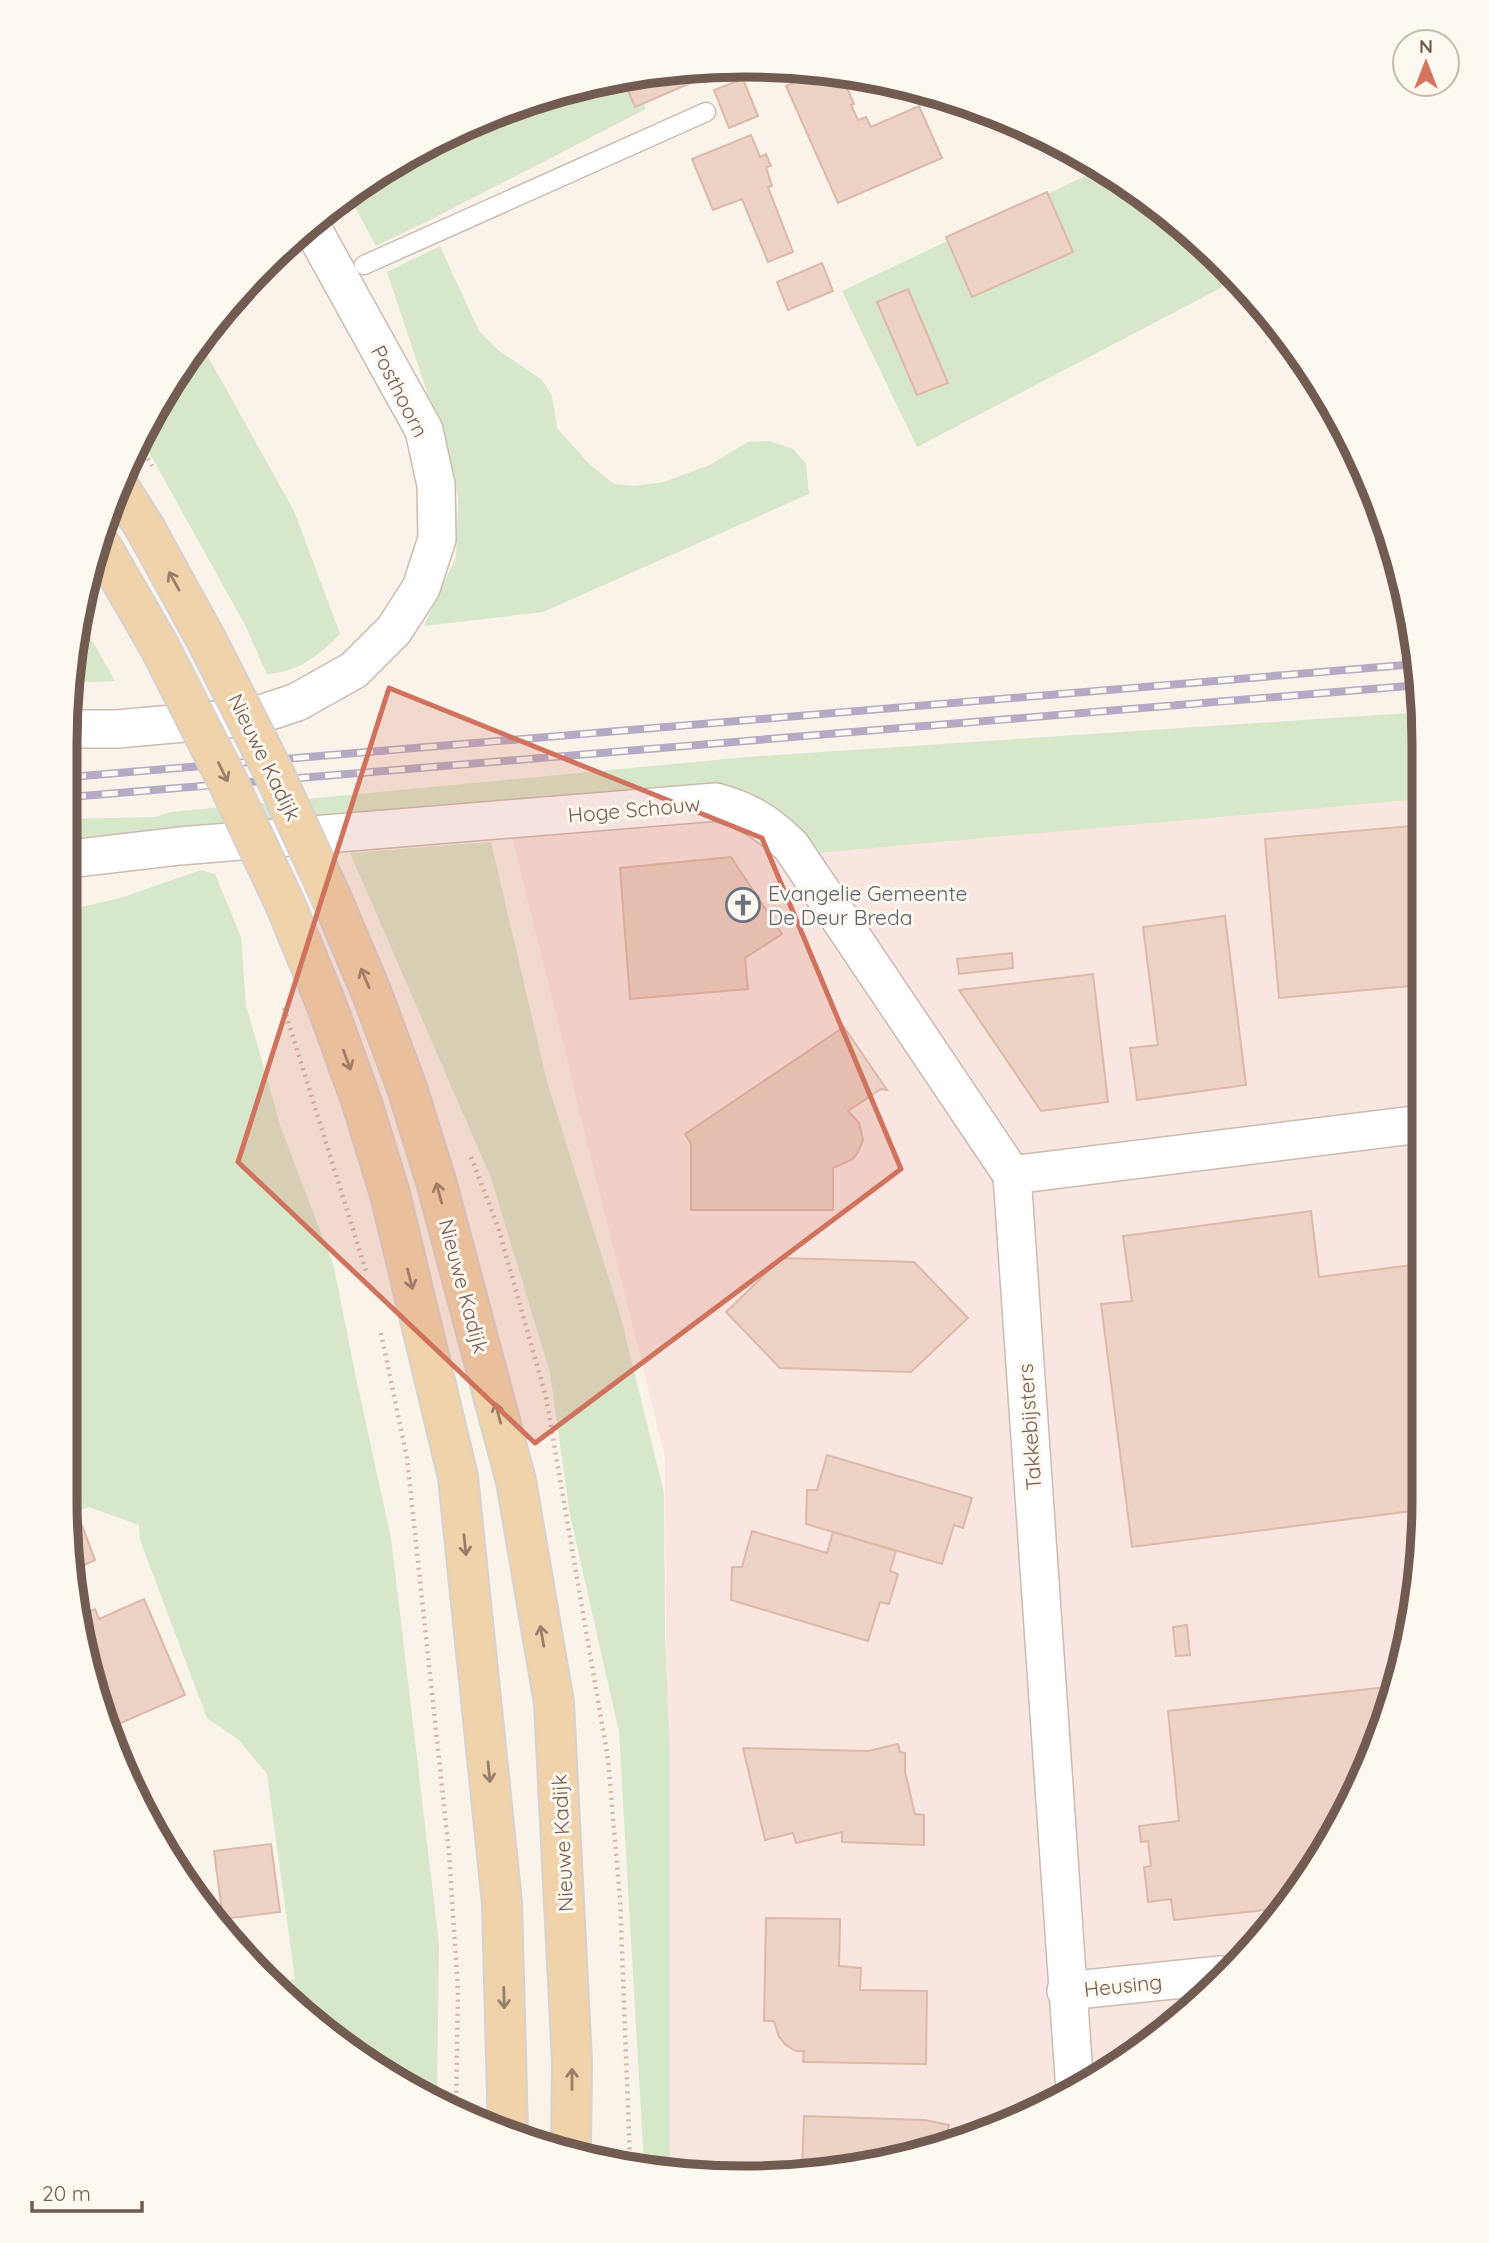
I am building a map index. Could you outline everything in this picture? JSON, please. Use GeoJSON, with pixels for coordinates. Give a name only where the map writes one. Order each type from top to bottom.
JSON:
{"type":"FeatureCollection","features":[{"type":"Feature","properties":{"kind":"main road","name":"Nieuwe Kadijk"},"geometry":{"type":"LineString","coordinates":[[125,496],[207,641],[273,771],[332,899],[385,1030],[433,1170],[516,1481],[554,1703],[572,2061],[571,2143]]}},
{"type":"Feature","properties":{"kind":"main road"},"geometry":{"type":"LineString","coordinates":[[105,553],[159,646],[226,778],[285,906],[327,1006],[362,1103],[390,1194],[458,1477],[502,1903],[508,2122]]}},
{"type":"Feature","properties":{"kind":"street","name":"Posthoorn"},"geometry":{"type":"LineString","coordinates":[[77,729],[126,729],[228,719],[264,713],[297,702],[354,670],[394,630],[421,588],[438,539],[436,485],[424,430],[315,234]]}},
{"type":"Feature","properties":{"kind":"street","name":"Hoge Schouw"},"geometry":{"type":"LineString","coordinates":[[77,858],[193,845],[716,803],[743,810],[769,825],[791,846],[1012,1175]]}},
{"type":"Feature","properties":{"kind":"street"},"geometry":{"type":"LineString","coordinates":[[1012,1175],[1412,1125]]}},
{"type":"Feature","properties":{"kind":"street","name":"Takkebijsters"},"geometry":{"type":"LineString","coordinates":[[1012,1175],[1074,2079]]}},
{"type":"Feature","properties":{"kind":"street","name":"Heusing"},"geometry":{"type":"LineString","coordinates":[[1066,1992],[1210,1976]]}},
{"type":"Feature","properties":{"kind":"lane"},"geometry":{"type":"LineString","coordinates":[[364,265],[706,112]]}},
{"type":"Feature","properties":{"kind":"path"},"geometry":{"type":"LineString","coordinates":[[281,1000],[368,1277]]}},
{"type":"Feature","properties":{"kind":"path"},"geometry":{"type":"LineString","coordinates":[[380,1329],[407,1458],[449,1853],[458,1990],[456,2100]]}},
{"type":"Feature","properties":{"kind":"highlighted area"},"geometry":{"type":"Polygon","coordinates":[[[389,688],[762,838],[901,1169],[535,1443],[238,1162],[389,688]]]}},
{"type":"Feature","properties":{"kind":"shaded area"},"geometry":{"type":"Polygon","coordinates":[[[1412,800],[1411,1542],[1399,1629],[1389,1671],[1377,1713],[1343,1794],[1300,1869],[1274,1905],[1246,1939],[1185,2000],[1115,2054],[1078,2077],[1040,2097],[959,2131],[875,2153],[832,2160],[788,2165],[701,2165],[670,2161],[665,1457],[512,837],[770,802],[793,821],[817,853],[1412,800]]]}},
{"type":"Feature","properties":{"kind":"green space"},"geometry":{"type":"Polygon","coordinates":[[[635,87],[646,109],[376,246],[353,204],[411,166],[449,146],[530,112],[635,87]]]}},
{"type":"Feature","properties":{"kind":"green space"},"geometry":{"type":"Polygon","coordinates":[[[1090,174],[1151,215],[1185,243],[1227,285],[917,447],[842,291],[1090,174]]]}},
{"type":"Feature","properties":{"kind":"green space"},"geometry":{"type":"Polygon","coordinates":[[[440,246],[479,331],[498,350],[542,380],[552,396],[557,428],[589,464],[614,484],[634,486],[664,482],[710,465],[748,442],[769,441],[793,449],[806,464],[809,494],[543,612],[424,626],[456,557],[458,496],[449,458],[387,272],[440,246]]]}},
{"type":"Feature","properties":{"kind":"green space"},"geometry":{"type":"Polygon","coordinates":[[[205,352],[294,511],[340,634],[316,656],[298,666],[267,674],[245,625],[147,448],[166,411],[205,352]]]}},
{"type":"Feature","properties":{"kind":"green space"},"geometry":{"type":"Polygon","coordinates":[[[87,632],[115,681],[80,683],[87,632]]]}},
{"type":"Feature","properties":{"kind":"green space"},"geometry":{"type":"Polygon","coordinates":[[[1411,713],[1412,800],[817,853],[779,810],[756,795],[727,787],[77,841],[77,819],[155,817],[170,812],[747,757],[1411,713]]]}},
{"type":"Feature","properties":{"kind":"green space"},"geometry":{"type":"Polygon","coordinates":[[[491,842],[547,1082],[620,1314],[664,1493],[665,1637],[670,1752],[670,2161],[644,2158],[619,1732],[570,1515],[550,1373],[491,1178],[350,853],[491,842]]]}},
{"type":"Feature","properties":{"kind":"green space"},"geometry":{"type":"Polygon","coordinates":[[[201,870],[215,874],[241,937],[246,1005],[281,1128],[334,1267],[391,1538],[439,1944],[437,2091],[374,2054],[338,2028],[285,1982],[295,1979],[267,1774],[239,1740],[207,1718],[140,1540],[139,1525],[89,1507],[77,1511],[77,908],[120,898],[201,870]]]}},
{"type":"Feature","properties":{"kind":"building"},"geometry":{"type":"Polygon","coordinates":[[[703,78],[635,107],[627,88],[703,78]]]}},
{"type":"Feature","properties":{"kind":"building"},"geometry":{"type":"Polygon","coordinates":[[[743,79],[758,116],[729,128],[714,90],[743,79]]]}},
{"type":"Feature","properties":{"kind":"building"},"geometry":{"type":"Polygon","coordinates":[[[800,79],[846,85],[858,120],[866,117],[871,127],[919,106],[942,158],[838,203],[786,86],[800,79]]]}},
{"type":"Feature","properties":{"kind":"building"},"geometry":{"type":"Polygon","coordinates":[[[751,135],[760,157],[766,154],[771,166],[766,167],[772,186],[768,187],[793,252],[768,262],[742,199],[713,210],[692,159],[751,135]]]}},
{"type":"Feature","properties":{"kind":"building"},"geometry":{"type":"Polygon","coordinates":[[[1047,192],[1073,252],[972,297],[946,237],[1047,192]]]}},
{"type":"Feature","properties":{"kind":"building"},"geometry":{"type":"Polygon","coordinates":[[[822,263],[833,291],[788,310],[777,282],[822,263]]]}},
{"type":"Feature","properties":{"kind":"building"},"geometry":{"type":"Polygon","coordinates":[[[908,289],[948,383],[917,395],[877,302],[908,289]]]}},
{"type":"Feature","properties":{"kind":"building"},"geometry":{"type":"Polygon","coordinates":[[[1412,826],[1412,986],[1279,998],[1265,839],[1412,826]]]}},
{"type":"Feature","properties":{"kind":"building"},"geometry":{"type":"Polygon","coordinates":[[[731,857],[782,934],[745,958],[748,989],[630,999],[620,868],[731,857]]]}},
{"type":"Feature","properties":{"kind":"building"},"geometry":{"type":"Polygon","coordinates":[[[1225,916],[1246,1085],[1137,1100],[1130,1048],[1158,1045],[1143,927],[1225,916]]]}},
{"type":"Feature","properties":{"kind":"building"},"geometry":{"type":"Polygon","coordinates":[[[1012,953],[1013,968],[959,974],[957,959],[1012,953]]]}},
{"type":"Feature","properties":{"kind":"building"},"geometry":{"type":"Polygon","coordinates":[[[1093,974],[1108,1102],[1041,1111],[959,990],[1093,974]]]}},
{"type":"Feature","properties":{"kind":"building"},"geometry":{"type":"Polygon","coordinates":[[[844,1027],[887,1090],[881,1089],[848,1111],[859,1123],[863,1140],[853,1159],[833,1168],[833,1210],[691,1210],[691,1144],[685,1134],[844,1027]]]}},
{"type":"Feature","properties":{"kind":"building"},"geometry":{"type":"Polygon","coordinates":[[[1311,1211],[1319,1277],[1412,1265],[1412,1511],[1132,1547],[1101,1304],[1132,1301],[1123,1236],[1311,1211]]]}},
{"type":"Feature","properties":{"kind":"building"},"geometry":{"type":"Polygon","coordinates":[[[782,1258],[914,1262],[968,1318],[911,1372],[780,1368],[726,1312],[782,1258]]]}},
{"type":"Feature","properties":{"kind":"building"},"geometry":{"type":"Polygon","coordinates":[[[827,1455],[972,1498],[963,1528],[954,1525],[942,1564],[806,1524],[807,1490],[817,1490],[827,1455]]]}},
{"type":"Feature","properties":{"kind":"building"},"geometry":{"type":"Polygon","coordinates":[[[80,1520],[95,1560],[81,1567],[78,1542],[78,1521],[80,1520]]]}},
{"type":"Feature","properties":{"kind":"building"},"geometry":{"type":"Polygon","coordinates":[[[752,1531],[827,1553],[833,1532],[896,1551],[890,1571],[898,1574],[889,1604],[880,1602],[868,1641],[731,1600],[732,1567],[742,1567],[752,1531]]]}},
{"type":"Feature","properties":{"kind":"building"},"geometry":{"type":"Polygon","coordinates":[[[144,1599],[185,1695],[117,1725],[100,1671],[87,1612],[95,1609],[99,1619],[144,1599]]]}},
{"type":"Feature","properties":{"kind":"building"},"geometry":{"type":"Polygon","coordinates":[[[1187,1625],[1190,1655],[1176,1656],[1173,1627],[1187,1625]]]}},
{"type":"Feature","properties":{"kind":"building"},"geometry":{"type":"Polygon","coordinates":[[[1384,1687],[1377,1713],[1343,1794],[1300,1869],[1277,1900],[1273,1901],[1274,1905],[1270,1910],[1174,1920],[1171,1899],[1148,1902],[1144,1867],[1151,1866],[1148,1841],[1141,1842],[1139,1826],[1179,1821],[1168,1711],[1384,1687]]]}},
{"type":"Feature","properties":{"kind":"building"},"geometry":{"type":"Polygon","coordinates":[[[898,1744],[900,1752],[905,1753],[905,1772],[915,1814],[924,1815],[924,1845],[842,1842],[842,1832],[796,1843],[793,1833],[765,1840],[743,1748],[868,1751],[898,1744]]]}},
{"type":"Feature","properties":{"kind":"building"},"geometry":{"type":"Polygon","coordinates":[[[271,1844],[280,1912],[226,1919],[222,1914],[214,1851],[271,1844]]]}},
{"type":"Feature","properties":{"kind":"building"},"geometry":{"type":"Polygon","coordinates":[[[766,1918],[840,1919],[839,1966],[861,1968],[860,1990],[927,1991],[926,2064],[803,2062],[804,2051],[796,2051],[786,2045],[779,2037],[774,2021],[764,2021],[766,1918]]]}},
{"type":"Feature","properties":{"kind":"building"},"geometry":{"type":"Polygon","coordinates":[[[804,2116],[925,2120],[949,2125],[947,2134],[917,2143],[875,2153],[802,2163],[804,2116]]]}},
{"type":"Feature","properties":{"kind":"railway"},"geometry":{"type":"LineString","coordinates":[[77,776],[1407,665]]}},
{"type":"Feature","properties":{"kind":"railway"},"geometry":{"type":"LineString","coordinates":[[77,796],[1409,686]]}},
{"type":"Feature","properties":{"kind":"place","name":"Evangelie Gemeente De Deur Breda"},"geometry":{"type":"Point","coordinates":[743,905]}}]}
